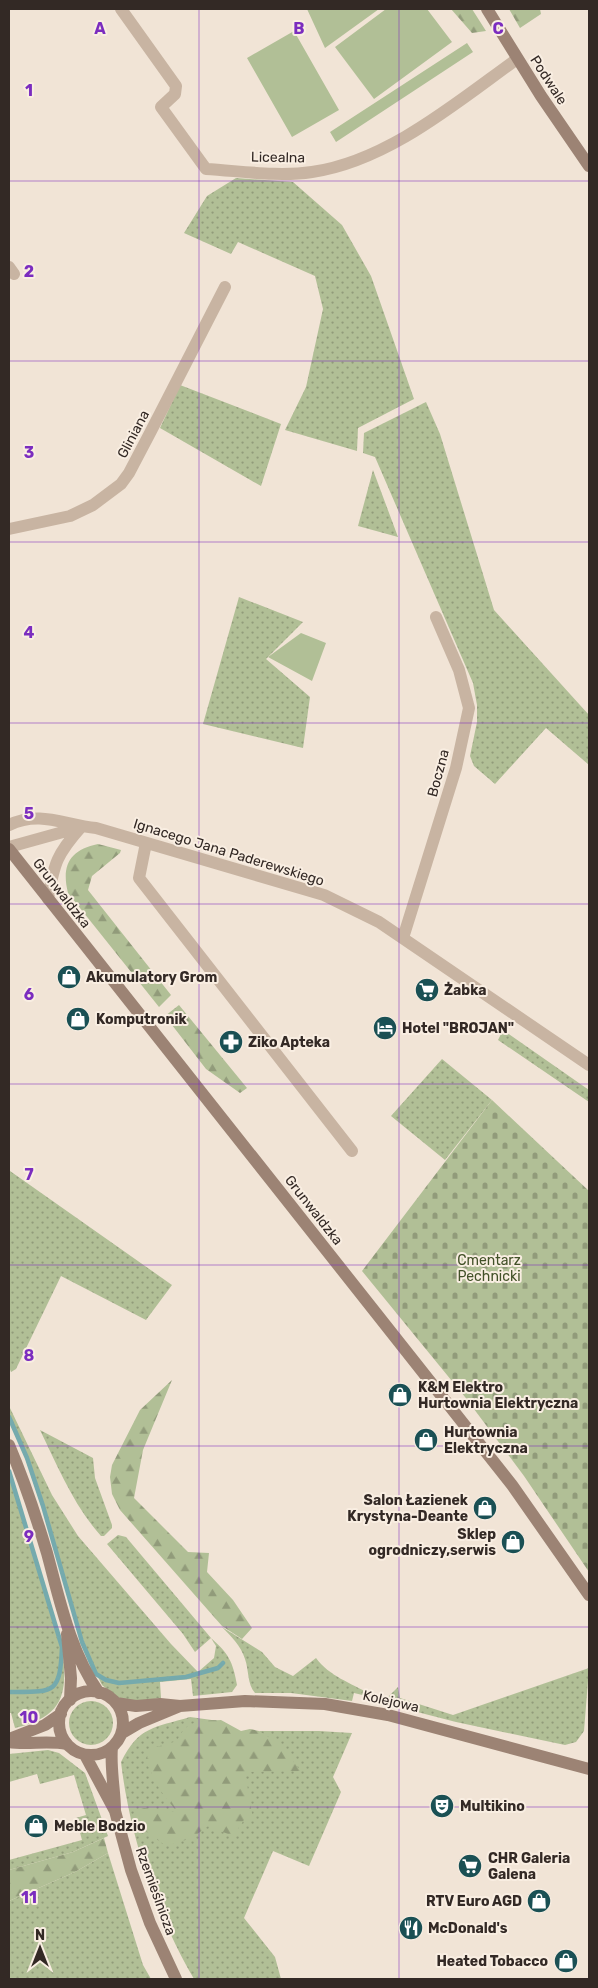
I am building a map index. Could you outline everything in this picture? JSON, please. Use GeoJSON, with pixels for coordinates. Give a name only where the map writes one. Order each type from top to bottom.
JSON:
{"type":"FeatureCollection","features":[{"type":"Feature","properties":{"kind":"street","name":"Licealna"},"geometry":{"type":"LineString","coordinates":[[121,9],[176,86],[175,94],[161,107],[206,168],[294,174],[345,165],[384,149],[517,59]]}},
{"type":"Feature","properties":{"kind":"street","name":"Podwale"},"geometry":{"type":"LineString","coordinates":[[487,9],[517,59],[589,166]]}},
{"type":"Feature","properties":{"kind":"street","name":"Gliniana"},"geometry":{"type":"LineString","coordinates":[[9,529],[70,516],[93,505],[121,484],[142,449],[225,287]]}},
{"type":"Feature","properties":{"kind":"street","name":"Boczna"},"geometry":{"type":"LineString","coordinates":[[403,938],[456,768],[469,708],[459,670],[436,617]]}},
{"type":"Feature","properties":{"kind":"street","name":"Ignacego Jana Paderewskiego"},"geometry":{"type":"LineString","coordinates":[[9,825],[19,820],[44,817],[81,827],[96,828],[324,895],[379,922],[589,1065]]}},
{"type":"Feature","properties":{"kind":"street","name":"Ignacego Jana Paderewskiego"},"geometry":{"type":"LineString","coordinates":[[9,848],[81,827]]}},
{"type":"Feature","properties":{"kind":"street"},"geometry":{"type":"LineString","coordinates":[[48,899],[55,861],[62,849],[81,827]]}},
{"type":"Feature","properties":{"kind":"street"},"geometry":{"type":"LineString","coordinates":[[146,843],[139,878],[352,1151]]}},
{"type":"Feature","properties":{"kind":"street","name":"Grunwaldzka"},"geometry":{"type":"LineString","coordinates":[[9,848],[512,1485],[589,1595]]}},
{"type":"Feature","properties":{"kind":"street"},"geometry":{"type":"LineString","coordinates":[[9,1445],[38,1524],[67,1631],[87,1674],[99,1692],[116,1703],[123,1717],[122,1733],[112,1748],[96,1755],[85,1755],[75,1751],[67,1744],[59,1724],[61,1714],[70,1700],[83,1692],[99,1692]]}},
{"type":"Feature","properties":{"kind":"street"},"geometry":{"type":"LineString","coordinates":[[67,1631],[71,1678],[70,1700]]}},
{"type":"Feature","properties":{"kind":"street","name":"Kolejowa"},"geometry":{"type":"LineString","coordinates":[[116,1703],[136,1706],[160,1704],[180,1706],[245,1701],[300,1701],[358,1709],[589,1769]]}},
{"type":"Feature","properties":{"kind":"street","name":"Kolejowa"},"geometry":{"type":"LineString","coordinates":[[122,1733],[139,1723],[180,1706]]}},
{"type":"Feature","properties":{"kind":"street"},"geometry":{"type":"LineString","coordinates":[[9,1741],[45,1725],[61,1714]]}},
{"type":"Feature","properties":{"kind":"street"},"geometry":{"type":"LineString","coordinates":[[9,1741],[23,1744],[49,1741],[67,1744]]}},
{"type":"Feature","properties":{"kind":"street","name":"Rzemieślnicza"},"geometry":{"type":"LineString","coordinates":[[112,1748],[111,1768],[115,1791],[114,1811]]}},
{"type":"Feature","properties":{"kind":"street","name":"Rzemieślnicza"},"geometry":{"type":"LineString","coordinates":[[85,1755],[114,1811],[130,1870],[146,1914],[176,1979]]}},
{"type":"Feature","properties":{"kind":"green space"},"geometry":{"type":"Polygon","coordinates":[[[307,9],[379,9],[325,48],[307,9]]]}},
{"type":"Feature","properties":{"kind":"green space"},"geometry":{"type":"Polygon","coordinates":[[[386,9],[427,9],[452,42],[374,99],[335,47],[386,9]]]}},
{"type":"Feature","properties":{"kind":"green space"},"geometry":{"type":"Polygon","coordinates":[[[451,9],[472,9],[486,31],[472,33],[451,9]]]}},
{"type":"Feature","properties":{"kind":"green space"},"geometry":{"type":"Polygon","coordinates":[[[509,9],[540,9],[541,14],[520,28],[509,9]]]}},
{"type":"Feature","properties":{"kind":"green space"},"geometry":{"type":"Polygon","coordinates":[[[294,31],[339,110],[292,137],[247,58],[294,31]]]}},
{"type":"Feature","properties":{"kind":"green space"},"geometry":{"type":"Polygon","coordinates":[[[467,43],[473,52],[336,142],[330,132],[467,43]]]}},
{"type":"Feature","properties":{"kind":"green space"},"geometry":{"type":"Polygon","coordinates":[[[236,178],[293,182],[342,225],[371,276],[414,399],[358,428],[357,451],[285,430],[306,387],[323,309],[315,276],[238,242],[231,254],[184,233],[207,196],[236,178]]]}},
{"type":"Feature","properties":{"kind":"green space"},"geometry":{"type":"Polygon","coordinates":[[[180,385],[281,424],[261,486],[160,428],[180,385]]]}},
{"type":"Feature","properties":{"kind":"green space"},"geometry":{"type":"Polygon","coordinates":[[[426,402],[440,434],[494,610],[589,715],[589,765],[546,728],[495,784],[474,766],[470,756],[477,722],[477,705],[473,683],[375,457],[363,453],[364,433],[426,402]]]}},
{"type":"Feature","properties":{"kind":"green space"},"geometry":{"type":"Polygon","coordinates":[[[373,470],[398,537],[358,526],[373,470]]]}},
{"type":"Feature","properties":{"kind":"green space"},"geometry":{"type":"Polygon","coordinates":[[[239,597],[303,622],[266,659],[310,697],[303,748],[203,724],[239,597]]]}},
{"type":"Feature","properties":{"kind":"green space"},"geometry":{"type":"Polygon","coordinates":[[[301,633],[326,643],[312,681],[268,657],[301,633]]]}},
{"type":"Feature","properties":{"kind":"green space"},"geometry":{"type":"Polygon","coordinates":[[[98,844],[121,850],[120,853],[92,876],[88,890],[171,995],[159,1007],[68,893],[66,874],[70,860],[81,850],[98,844]]]}},
{"type":"Feature","properties":{"kind":"green space"},"geometry":{"type":"Polygon","coordinates":[[[179,1005],[247,1088],[240,1093],[206,1069],[165,1016],[179,1005]]]}},
{"type":"Feature","properties":{"kind":"green space"},"geometry":{"type":"Polygon","coordinates":[[[503,1030],[589,1090],[589,1102],[498,1040],[503,1030]]]}},
{"type":"Feature","properties":{"kind":"green space"},"geometry":{"type":"Polygon","coordinates":[[[442,1059],[492,1100],[445,1160],[391,1116],[442,1059]]]}},
{"type":"Feature","properties":{"kind":"green space","name":"Cmentarz Pechnicki"},"geometry":{"type":"Polygon","coordinates":[[[492,1100],[589,1191],[589,1572],[524,1476],[465,1397],[362,1271],[492,1100]]]}},
{"type":"Feature","properties":{"kind":"green space"},"geometry":{"type":"Polygon","coordinates":[[[10,1171],[172,1285],[146,1320],[61,1276],[16,1369],[11,1372],[9,1367],[10,1171]]]}},
{"type":"Feature","properties":{"kind":"green space"},"geometry":{"type":"Polygon","coordinates":[[[172,1380],[143,1450],[134,1498],[188,1552],[209,1553],[207,1572],[233,1600],[252,1628],[242,1639],[222,1626],[120,1510],[112,1494],[110,1477],[112,1465],[140,1410],[172,1380]]]}},
{"type":"Feature","properties":{"kind":"green space"},"geometry":{"type":"Polygon","coordinates":[[[9,1406],[52,1495],[78,1536],[171,1644],[198,1672],[214,1658],[216,1646],[211,1638],[217,1644],[226,1654],[234,1670],[237,1685],[232,1692],[193,1696],[191,1679],[160,1682],[161,1698],[134,1702],[119,1699],[102,1685],[93,1667],[68,1597],[43,1506],[27,1458],[9,1417],[9,1406]]]}},
{"type":"Feature","properties":{"kind":"green space"},"geometry":{"type":"Polygon","coordinates":[[[40,1430],[93,1458],[95,1478],[112,1525],[112,1528],[104,1536],[101,1536],[91,1524],[75,1499],[40,1430]]]}},
{"type":"Feature","properties":{"kind":"green space"},"geometry":{"type":"Polygon","coordinates":[[[9,1471],[62,1647],[64,1663],[63,1690],[53,1709],[44,1717],[32,1723],[15,1728],[11,1713],[9,1713],[9,1471]]]}},
{"type":"Feature","properties":{"kind":"green space"},"geometry":{"type":"Polygon","coordinates":[[[118,1535],[126,1537],[211,1638],[195,1652],[183,1634],[107,1544],[118,1535]]]}},
{"type":"Feature","properties":{"kind":"green space"},"geometry":{"type":"Polygon","coordinates":[[[222,1627],[262,1652],[275,1667],[293,1676],[316,1658],[327,1670],[370,1694],[371,1697],[354,1693],[352,1701],[291,1693],[255,1693],[248,1677],[246,1663],[241,1650],[222,1627]]]}},
{"type":"Feature","properties":{"kind":"green space"},"geometry":{"type":"Polygon","coordinates":[[[589,1668],[584,1731],[576,1742],[565,1745],[456,1722],[394,1706],[385,1700],[398,1687],[400,1698],[453,1715],[589,1668]]]}},
{"type":"Feature","properties":{"kind":"green space"},"geometry":{"type":"Polygon","coordinates":[[[95,1701],[107,1707],[112,1715],[112,1731],[107,1739],[99,1744],[87,1745],[75,1739],[70,1731],[69,1719],[75,1707],[83,1702],[95,1701]]]}},
{"type":"Feature","properties":{"kind":"green space"},"geometry":{"type":"Polygon","coordinates":[[[190,1717],[219,1721],[240,1732],[262,1734],[259,1731],[352,1733],[333,1777],[341,1792],[309,1866],[273,1851],[244,1918],[275,1957],[281,1979],[194,1979],[168,1928],[147,1874],[131,1819],[121,1762],[134,1741],[141,1735],[157,1727],[190,1717]]]}},
{"type":"Feature","properties":{"kind":"green space"},"geometry":{"type":"Polygon","coordinates":[[[221,1720],[241,1731],[250,1729],[259,1731],[278,1743],[301,1771],[245,1772],[253,1820],[244,1820],[233,1836],[208,1826],[192,1838],[166,1846],[133,1822],[135,1811],[144,1808],[177,1812],[160,1790],[145,1760],[153,1748],[177,1741],[190,1725],[200,1721],[221,1720]]]}},
{"type":"Feature","properties":{"kind":"green space"},"geometry":{"type":"Polygon","coordinates":[[[48,1750],[59,1753],[85,1773],[108,1836],[73,1852],[9,1870],[9,1860],[82,1840],[76,1818],[86,1815],[74,1775],[40,1784],[37,1774],[9,1782],[9,1754],[48,1750]]]}},
{"type":"Feature","properties":{"kind":"green space"},"geometry":{"type":"Polygon","coordinates":[[[104,1838],[108,1853],[75,1872],[9,1901],[9,1870],[73,1852],[104,1838]]]}},
{"type":"Feature","properties":{"kind":"green space"},"geometry":{"type":"Polygon","coordinates":[[[108,1853],[143,1965],[151,1979],[9,1979],[9,1901],[75,1872],[108,1853]]]}},
{"type":"Feature","properties":{"kind":"waterway"},"geometry":{"type":"LineString","coordinates":[[9,1417],[27,1458],[43,1506],[82,1642],[96,1674],[106,1680],[119,1683],[186,1677],[218,1668],[223,1663]]}},
{"type":"Feature","properties":{"kind":"waterway"},"geometry":{"type":"LineString","coordinates":[[9,1471],[62,1647],[59,1674],[52,1687],[36,1692],[9,1692]]}},
{"type":"Feature","properties":{"kind":"place","name":"Akumulatory Grom"},"geometry":{"type":"Point","coordinates":[69,977]}},
{"type":"Feature","properties":{"kind":"place","name":"Żabka"},"geometry":{"type":"Point","coordinates":[427,990]}},
{"type":"Feature","properties":{"kind":"place","name":"Komputronik"},"geometry":{"type":"Point","coordinates":[78,1019]}},
{"type":"Feature","properties":{"kind":"place","name":"Hotel \"BROJAN\""},"geometry":{"type":"Point","coordinates":[385,1028]}},
{"type":"Feature","properties":{"kind":"place","name":"Ziko Apteka"},"geometry":{"type":"Point","coordinates":[231,1042]}},
{"type":"Feature","properties":{"kind":"place","name":"K&M Elektro Hurtownia Elektryczna"},"geometry":{"type":"Point","coordinates":[400,1395]}},
{"type":"Feature","properties":{"kind":"place","name":"Hurtownia Elektryczna"},"geometry":{"type":"Point","coordinates":[426,1440]}},
{"type":"Feature","properties":{"kind":"place","name":"Salon Łazienek Krystyna-Deante"},"geometry":{"type":"Point","coordinates":[485,1508]}},
{"type":"Feature","properties":{"kind":"place","name":"Sklep ogrodniczy,serwis"},"geometry":{"type":"Point","coordinates":[513,1542]}},
{"type":"Feature","properties":{"kind":"place","name":"Multikino"},"geometry":{"type":"Point","coordinates":[442,1806]}},
{"type":"Feature","properties":{"kind":"place","name":"Meble Bodzio"},"geometry":{"type":"Point","coordinates":[36,1826]}},
{"type":"Feature","properties":{"kind":"place","name":"CHR Galeria Galena"},"geometry":{"type":"Point","coordinates":[470,1866]}},
{"type":"Feature","properties":{"kind":"place","name":"RTV Euro AGD"},"geometry":{"type":"Point","coordinates":[539,1901]}},
{"type":"Feature","properties":{"kind":"place","name":"McDonald's"},"geometry":{"type":"Point","coordinates":[411,1928]}},
{"type":"Feature","properties":{"kind":"place","name":"Heated Tobacco"},"geometry":{"type":"Point","coordinates":[566,1961]}}]}
